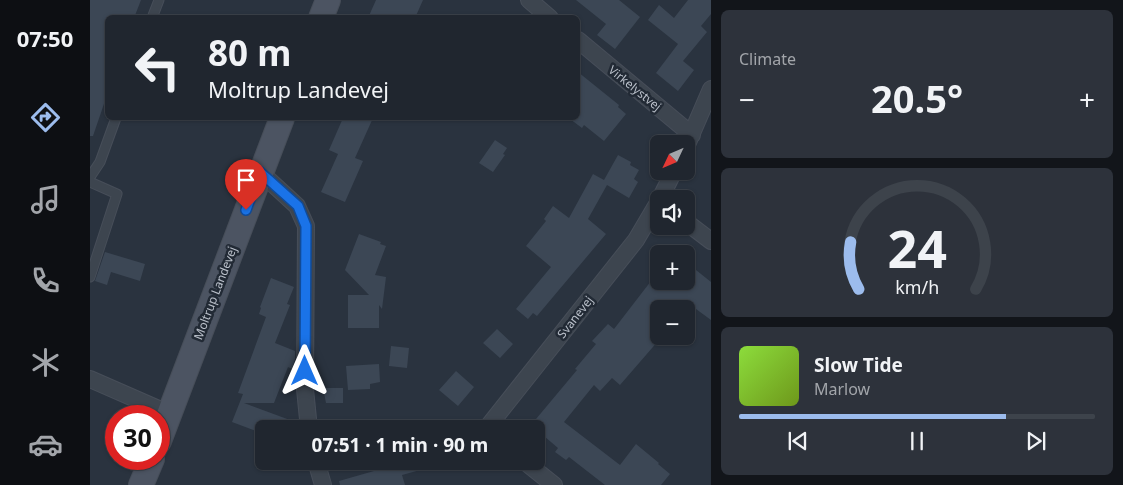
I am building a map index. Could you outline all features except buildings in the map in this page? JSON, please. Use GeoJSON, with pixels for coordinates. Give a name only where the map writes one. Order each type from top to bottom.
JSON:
{"type":"FeatureCollection","features":[{"type":"Feature","properties":{"kind":"street"},"geometry":{"type":"LineString","coordinates":[[322,15],[328,0]]}},
{"type":"Feature","properties":{"kind":"street"},"geometry":{"type":"LineString","coordinates":[[529,0],[546,15]]}},
{"type":"Feature","properties":{"kind":"street","name":"Virkelystvej"},"geometry":{"type":"LineString","coordinates":[[580,42],[682,135]]}},
{"type":"Feature","properties":{"kind":"street"},"geometry":{"type":"LineString","coordinates":[[691,135],[710,90]]}},
{"type":"Feature","properties":{"kind":"street","name":"Moltrup Landevej"},"geometry":{"type":"LineString","coordinates":[[170,414],[281,120]]}},
{"type":"Feature","properties":{"kind":"street"},"geometry":{"type":"LineString","coordinates":[[260,172],[298,206],[306,226],[305,389],[307,420]]}},
{"type":"Feature","properties":{"kind":"street","name":"Svanevej"},"geometry":{"type":"LineString","coordinates":[[493,420],[636,240],[650,216]]}},
{"type":"Feature","properties":{"kind":"street"},"geometry":{"type":"LineString","coordinates":[[695,229],[710,241]]}},
{"type":"Feature","properties":{"kind":"street"},"geometry":{"type":"LineString","coordinates":[[90,380],[149,405]]}},
{"type":"Feature","properties":{"kind":"street"},"geometry":{"type":"LineString","coordinates":[[141,485],[147,470]]}},
{"type":"Feature","properties":{"kind":"street"},"geometry":{"type":"LineString","coordinates":[[318,470],[322,485]]}},
{"type":"Feature","properties":{"kind":"street"},"geometry":{"type":"LineString","coordinates":[[535,470],[554,485]]}},
{"type":"Feature","properties":{"kind":"lane"},"geometry":{"type":"LineString","coordinates":[[153,15],[159,0]]}},
{"type":"Feature","properties":{"kind":"lane"},"geometry":{"type":"LineString","coordinates":[[90,177],[100,162],[115,120]]}},
{"type":"Feature","properties":{"kind":"lane"},"geometry":{"type":"LineString","coordinates":[[90,182],[117,194],[90,277]]}},
{"type":"Feature","properties":{"kind":"route"},"geometry":{"type":"LineString","coordinates":[[246,210],[260,172],[298,206],[306,226],[305,371]]}}]}
